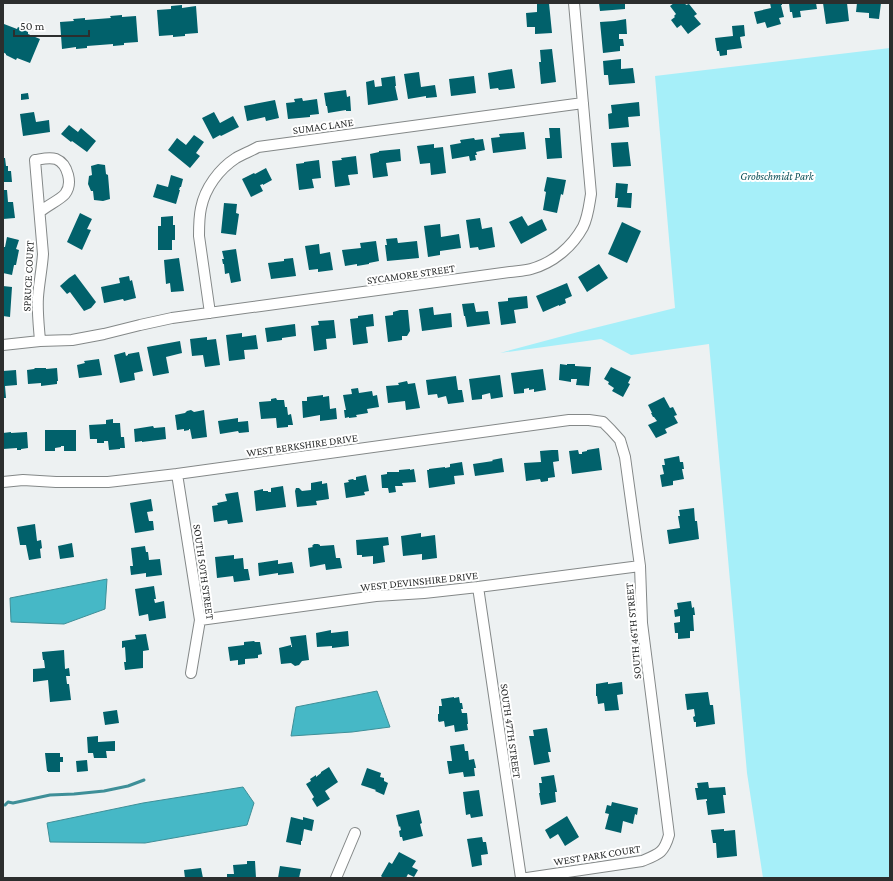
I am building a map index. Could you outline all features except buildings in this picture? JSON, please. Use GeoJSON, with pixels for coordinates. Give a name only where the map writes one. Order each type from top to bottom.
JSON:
{"type":"FeatureCollection","features":[{"type":"Feature","properties":{"kind":"street","name":"SYCAMORE STREET"},"geometry":{"type":"LineString","coordinates":[[3,345],[40,341],[72,340],[172,318],[532,269],[548,262],[566,250],[583,227],[588,212],[591,194],[574,3]]}},
{"type":"Feature","properties":{"kind":"street","name":"SUMAC LANE"},"geometry":{"type":"LineString","coordinates":[[210,313],[199,236],[201,207],[209,187],[223,168],[236,158],[258,147],[276,144],[584,103]]}},
{"type":"Feature","properties":{"kind":"street","name":"SPRUCE COURT"},"geometry":{"type":"LineString","coordinates":[[40,212],[65,194],[69,185],[65,166],[58,160],[48,158],[35,160],[43,254],[43,266],[37,309],[40,341]]}},
{"type":"Feature","properties":{"kind":"street","name":"WEST BERKSHIRE DRIVE"},"geometry":{"type":"LineString","coordinates":[[3,482],[23,480],[108,482],[177,474],[569,420],[603,422]]}},
{"type":"Feature","properties":{"kind":"street","name":"SOUTH 46TH STREET"},"geometry":{"type":"LineString","coordinates":[[603,422],[620,440],[625,457],[640,566],[642,623],[669,835],[666,846]]}},
{"type":"Feature","properties":{"kind":"street","name":"SOUTH 50TH STREET"},"geometry":{"type":"LineString","coordinates":[[177,474],[200,620],[191,673]]}},
{"type":"Feature","properties":{"kind":"street","name":"WEST DEVINSHIRE DRIVE"},"geometry":{"type":"LineString","coordinates":[[200,620],[376,596],[424,593],[478,587],[640,566]]}},
{"type":"Feature","properties":{"kind":"street","name":"SOUTH 47TH STREET"},"geometry":{"type":"LineString","coordinates":[[478,587],[521,878]]}},
{"type":"Feature","properties":{"kind":"street"},"geometry":{"type":"LineString","coordinates":[[336,878],[355,834]]}},
{"type":"Feature","properties":{"kind":"street","name":"WEST PARK COURT"},"geometry":{"type":"LineString","coordinates":[[527,878],[642,860],[658,854],[666,846]]}},
{"type":"Feature","properties":{"kind":"green space","name":"Grobschmidt Park"},"geometry":{"type":"Polygon","coordinates":[[[890,48],[890,878],[763,878],[747,773],[709,344],[631,355],[601,339],[500,353],[675,308],[655,76],[890,48]]]}},
{"type":"Feature","properties":{"kind":"shaded area"},"geometry":{"type":"Polygon","coordinates":[[[107,579],[105,609],[64,624],[11,622],[10,598],[107,579]]]}},
{"type":"Feature","properties":{"kind":"shaded area"},"geometry":{"type":"Polygon","coordinates":[[[377,691],[390,727],[352,732],[291,736],[296,707],[377,691]]]}},
{"type":"Feature","properties":{"kind":"shaded area"},"geometry":{"type":"Polygon","coordinates":[[[243,787],[254,803],[247,825],[145,843],[50,842],[47,823],[143,803],[243,787]]]}},
{"type":"Feature","properties":{"kind":"waterway"},"geometry":{"type":"LineString","coordinates":[[5,805],[8,802],[13,803],[50,795],[104,791],[128,786],[144,780]]}}]}
